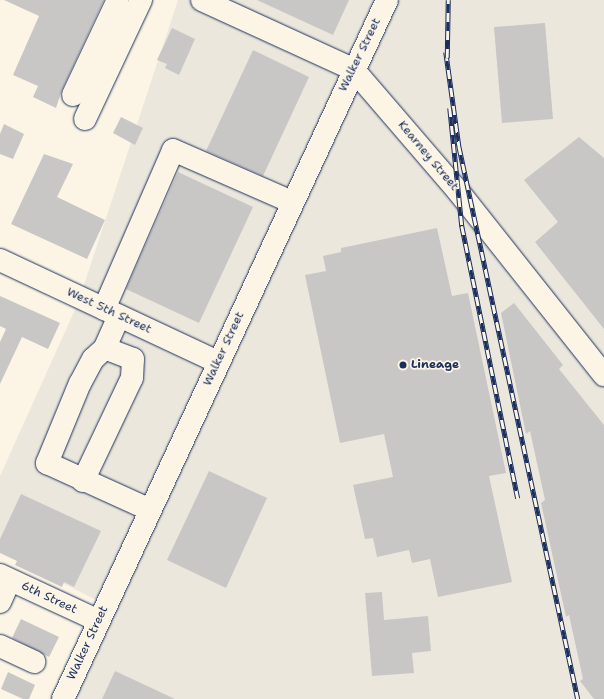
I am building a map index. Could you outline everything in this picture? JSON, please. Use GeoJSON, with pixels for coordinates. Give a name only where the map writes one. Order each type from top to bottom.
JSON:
{"type":"FeatureCollection","features":[{"type":"Feature","properties":{"kind":"street"},"geometry":{"type":"LineString","coordinates":[[73,94],[118,0]]}},
{"type":"Feature","properties":{"kind":"street"},"geometry":{"type":"LineString","coordinates":[[85,119],[141,0]]}},
{"type":"Feature","properties":{"kind":"street","name":"Kearney Street"},"geometry":{"type":"LineString","coordinates":[[202,0],[353,69],[458,191],[604,375]]}},
{"type":"Feature","properties":{"kind":"street","name":"Walker Street"},"geometry":{"type":"LineString","coordinates":[[63,699],[353,69],[387,0]]}},
{"type":"Feature","properties":{"kind":"street"},"geometry":{"type":"LineString","coordinates":[[150,510],[47,463],[80,383],[93,358],[105,348],[112,312],[173,150],[292,202]]}},
{"type":"Feature","properties":{"kind":"street","name":"West 5th Street"},"geometry":{"type":"LineString","coordinates":[[0,260],[218,362]]}},
{"type":"Feature","properties":{"kind":"street"},"geometry":{"type":"LineString","coordinates":[[83,480],[132,378],[132,359],[105,348]]}},
{"type":"Feature","properties":{"kind":"street"},"geometry":{"type":"LineString","coordinates":[[0,602],[5,577]]}},
{"type":"Feature","properties":{"kind":"street","name":"6th Street"},"geometry":{"type":"LineString","coordinates":[[5,577],[99,621]]}},
{"type":"Feature","properties":{"kind":"street"},"geometry":{"type":"LineString","coordinates":[[0,646],[35,662]]}},
{"type":"Feature","properties":{"kind":"shaded area"},"geometry":{"type":"Polygon","coordinates":[[[178,0],[604,0],[604,699],[50,699],[96,600],[0,551],[0,476],[78,303],[178,0]]]}},
{"type":"Feature","properties":{"kind":"building"},"geometry":{"type":"Polygon","coordinates":[[[4,0],[104,0],[62,90],[56,108],[33,97],[38,86],[13,75],[39,16],[4,0]]]}},
{"type":"Feature","properties":{"kind":"building"},"geometry":{"type":"Polygon","coordinates":[[[257,0],[349,0],[333,35],[257,0]]]}},
{"type":"Feature","properties":{"kind":"building"},"geometry":{"type":"Polygon","coordinates":[[[545,23],[553,119],[502,123],[494,27],[545,23]]]}},
{"type":"Feature","properties":{"kind":"building"},"geometry":{"type":"Polygon","coordinates":[[[172,28],[195,39],[179,75],[165,68],[167,64],[157,60],[172,28]]]}},
{"type":"Feature","properties":{"kind":"building"},"geometry":{"type":"Polygon","coordinates":[[[253,50],[309,77],[263,176],[206,151],[253,50]]]}},
{"type":"Feature","properties":{"kind":"building"},"geometry":{"type":"Polygon","coordinates":[[[121,117],[143,128],[135,145],[113,133],[121,117]]]}},
{"type":"Feature","properties":{"kind":"building"},"geometry":{"type":"Polygon","coordinates":[[[4,124],[24,134],[13,159],[0,154],[0,134],[4,124]]]}},
{"type":"Feature","properties":{"kind":"building"},"geometry":{"type":"Polygon","coordinates":[[[579,137],[604,158],[604,329],[535,242],[558,222],[524,180],[579,137]]]}},
{"type":"Feature","properties":{"kind":"building"},"geometry":{"type":"Polygon","coordinates":[[[44,154],[73,164],[57,197],[105,220],[87,259],[11,224],[44,154]]]}},
{"type":"Feature","properties":{"kind":"building"},"geometry":{"type":"Polygon","coordinates":[[[178,172],[253,207],[199,323],[126,289],[178,172]]]}},
{"type":"Feature","properties":{"kind":"building","name":"Lineage"},"geometry":{"type":"Polygon","coordinates":[[[437,228],[452,296],[468,293],[506,473],[489,476],[512,582],[438,597],[430,559],[412,563],[409,550],[377,557],[373,538],[365,539],[353,485],[393,477],[384,434],[340,443],[305,275],[326,271],[323,256],[341,252],[341,248],[437,228]]]}},
{"type":"Feature","properties":{"kind":"building"},"geometry":{"type":"Polygon","coordinates":[[[0,296],[60,323],[48,349],[22,337],[0,384],[0,342],[6,329],[0,326],[0,296]]]}},
{"type":"Feature","properties":{"kind":"building"},"geometry":{"type":"Polygon","coordinates":[[[514,303],[563,365],[559,369],[604,425],[604,699],[594,699],[580,681],[583,679],[569,615],[566,617],[541,503],[545,500],[530,431],[526,434],[501,313],[514,303]]]}},
{"type":"Feature","properties":{"kind":"building"},"geometry":{"type":"Polygon","coordinates":[[[209,471],[267,498],[226,588],[167,560],[209,471]]]}},
{"type":"Feature","properties":{"kind":"building"},"geometry":{"type":"Polygon","coordinates":[[[21,494],[101,531],[74,587],[64,582],[62,587],[15,565],[17,561],[0,553],[0,539],[21,494]]]}},
{"type":"Feature","properties":{"kind":"building"},"geometry":{"type":"Polygon","coordinates":[[[382,592],[384,620],[428,616],[431,651],[412,653],[414,673],[372,676],[365,593],[382,592]]]}},
{"type":"Feature","properties":{"kind":"building"},"geometry":{"type":"Polygon","coordinates":[[[21,619],[59,637],[49,657],[12,638],[21,619]]]}},
{"type":"Feature","properties":{"kind":"building"},"geometry":{"type":"Polygon","coordinates":[[[115,671],[175,699],[102,699],[115,671]]]}},
{"type":"Feature","properties":{"kind":"building"},"geometry":{"type":"Polygon","coordinates":[[[8,672],[35,685],[29,699],[23,699],[1,689],[8,672]]]}},
{"type":"Feature","properties":{"kind":"railway"},"geometry":{"type":"LineString","coordinates":[[447,58],[448,0]]}},
{"type":"Feature","properties":{"kind":"railway"},"geometry":{"type":"LineString","coordinates":[[446,52],[459,146],[578,699]]}},
{"type":"Feature","properties":{"kind":"railway"},"geometry":{"type":"LineString","coordinates":[[450,108],[462,226],[518,498]]}},
{"type":"Feature","properties":{"kind":"place","name":"Lineage"},"geometry":{"type":"Point","coordinates":[403,365]}}]}
